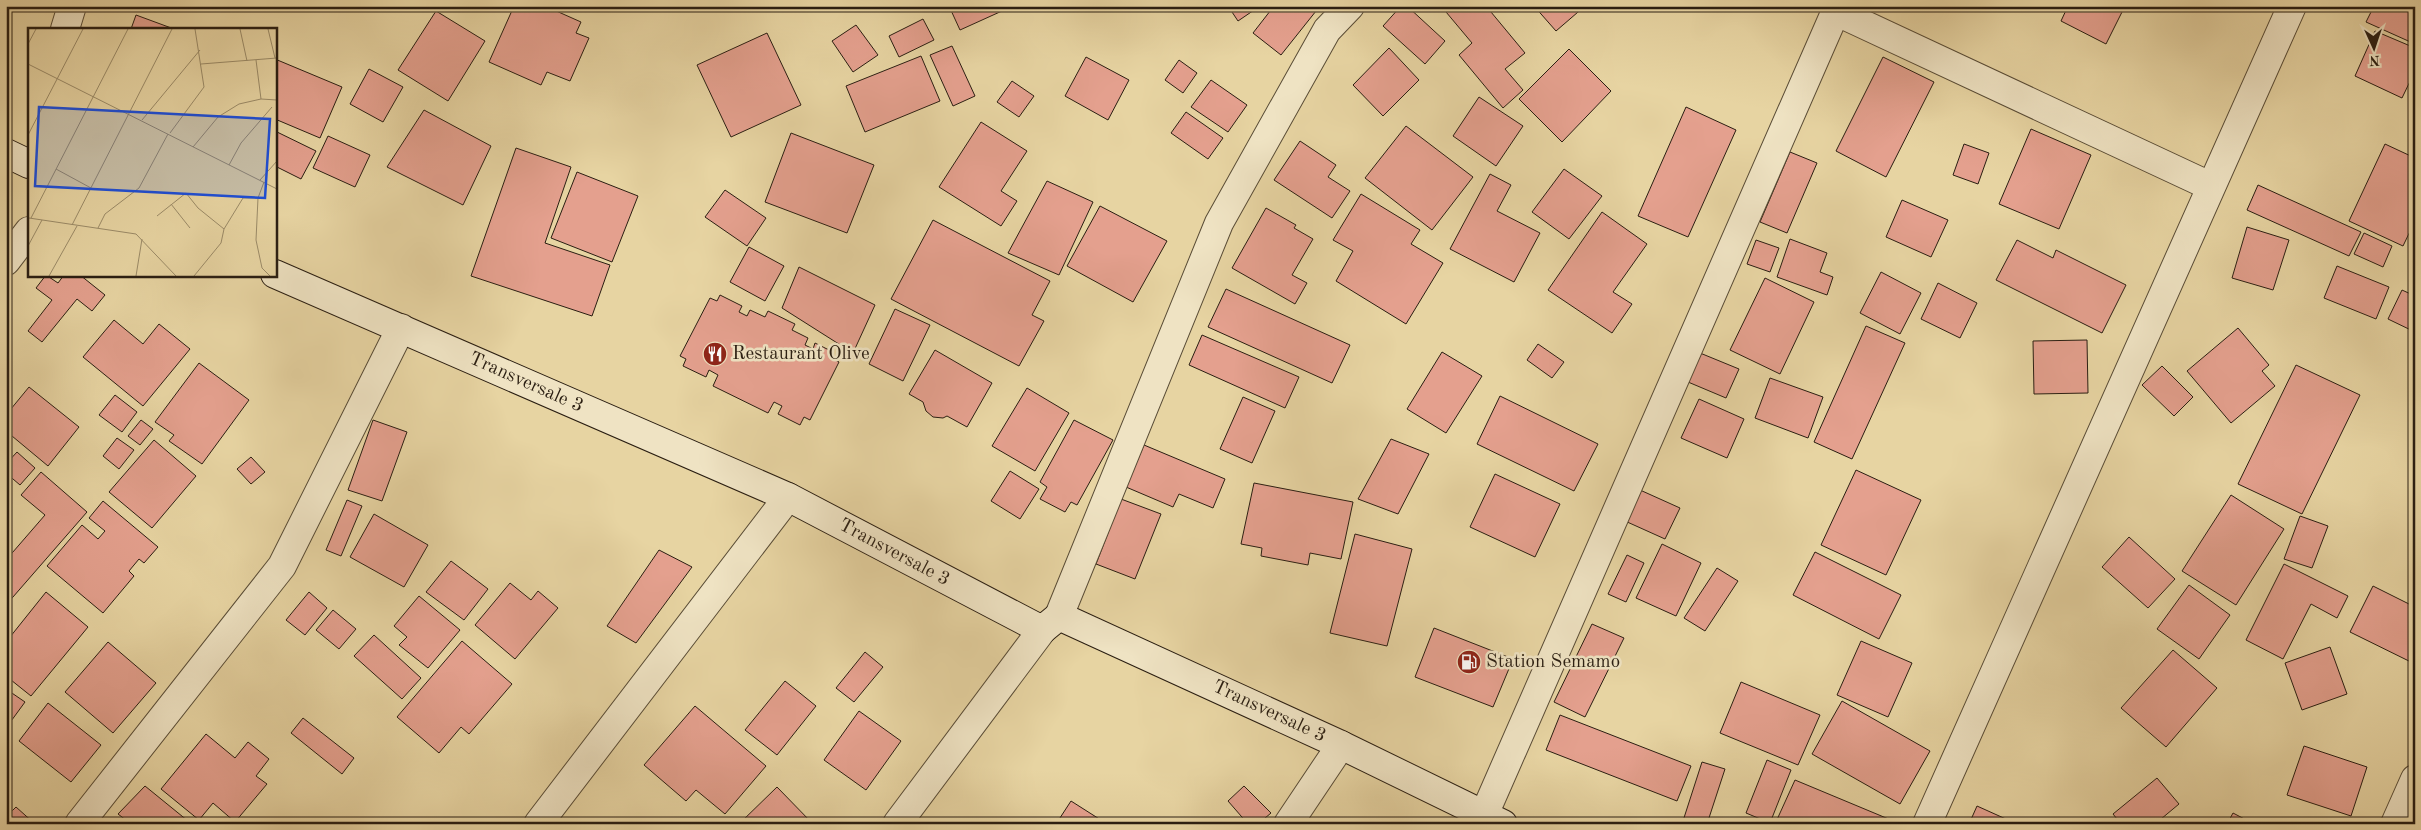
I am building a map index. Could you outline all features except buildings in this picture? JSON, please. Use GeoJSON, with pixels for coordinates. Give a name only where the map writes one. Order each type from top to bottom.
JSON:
{"type":"FeatureCollection","features":[{"type":"Feature","properties":{"kind":"street"},"geometry":{"type":"LineString","coordinates":[[65,28],[72,6]]}},
{"type":"Feature","properties":{"kind":"street"},"geometry":{"type":"LineString","coordinates":[[897,824],[1050,623],[1219,222],[1327,30],[1350,6]]}},
{"type":"Feature","properties":{"kind":"street"},"geometry":{"type":"LineString","coordinates":[[1927,824],[2210,186],[2292,6]]}},
{"type":"Feature","properties":{"kind":"street"},"geometry":{"type":"LineString","coordinates":[[1489,821],[1836,9],[2210,186]]}},
{"type":"Feature","properties":{"kind":"street"},"geometry":{"type":"LineString","coordinates":[[6,261],[28,232]]}},
{"type":"Feature","properties":{"kind":"street","name":"Transversale 3"},"geometry":{"type":"LineString","coordinates":[[276,274],[788,497],[1050,623],[1342,745],[1489,821]]}},
{"type":"Feature","properties":{"kind":"street"},"geometry":{"type":"LineString","coordinates":[[79,824],[282,566],[400,328]]}},
{"type":"Feature","properties":{"kind":"street"},"geometry":{"type":"LineString","coordinates":[[538,824],[788,497]]}},
{"type":"Feature","properties":{"kind":"street"},"geometry":{"type":"LineString","coordinates":[[1288,824],[1342,745]]}},
{"type":"Feature","properties":{"kind":"street"},"geometry":{"type":"LineString","coordinates":[[2395,824],[2415,779]]}},
{"type":"Feature","properties":{"kind":"place","name":"Restaurant Olive"},"geometry":{"type":"Point","coordinates":[715,354]}},
{"type":"Feature","properties":{"kind":"place","name":"Station Semamo"},"geometry":{"type":"Point","coordinates":[1469,662]}}]}
